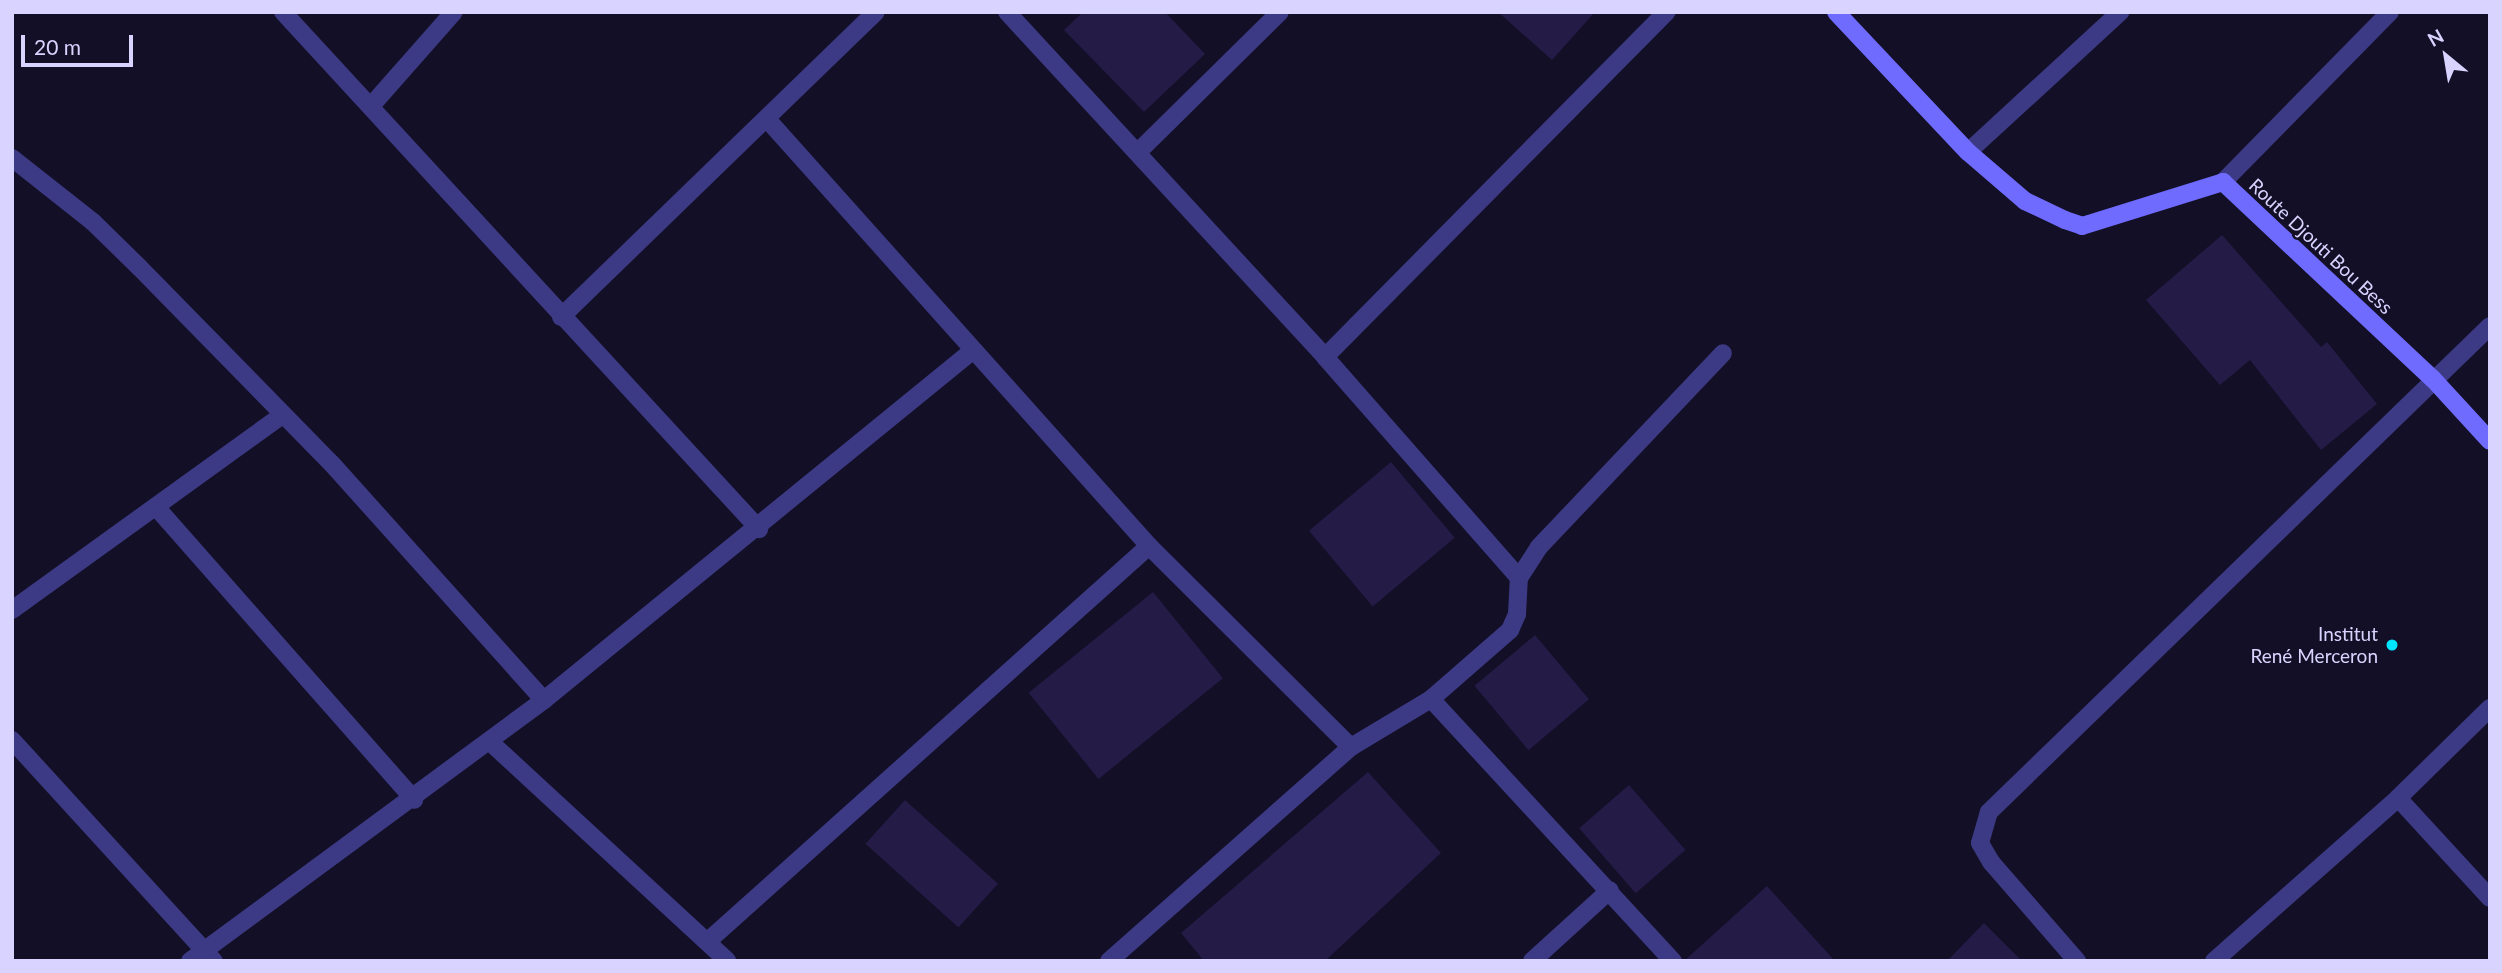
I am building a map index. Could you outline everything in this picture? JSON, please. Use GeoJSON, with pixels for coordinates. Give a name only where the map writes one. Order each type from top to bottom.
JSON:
{"type":"FeatureCollection","features":[{"type":"Feature","properties":{"kind":"main road","name":"Route Djouti Bou Bess"},"geometry":{"type":"LineString","coordinates":[[1836,12],[1968,152],[2025,201],[2082,226],[2223,182],[2433,379],[2490,441]]}},
{"type":"Feature","properties":{"kind":"street"},"geometry":{"type":"LineString","coordinates":[[283,12],[759,529]]}},
{"type":"Feature","properties":{"kind":"street"},"geometry":{"type":"LineString","coordinates":[[371,106],[454,12]]}},
{"type":"Feature","properties":{"kind":"street"},"geometry":{"type":"LineString","coordinates":[[561,317],[876,12]]}},
{"type":"Feature","properties":{"kind":"street"},"geometry":{"type":"LineString","coordinates":[[1007,12],[1325,357],[1519,578]]}},
{"type":"Feature","properties":{"kind":"street"},"geometry":{"type":"LineString","coordinates":[[1138,152],[1280,12]]}},
{"type":"Feature","properties":{"kind":"street"},"geometry":{"type":"LineString","coordinates":[[1325,357],[1667,12]]}},
{"type":"Feature","properties":{"kind":"street"},"geometry":{"type":"LineString","coordinates":[[1968,152],[2120,12]]}},
{"type":"Feature","properties":{"kind":"street"},"geometry":{"type":"LineString","coordinates":[[2223,182],[2390,12]]}},
{"type":"Feature","properties":{"kind":"street"},"geometry":{"type":"LineString","coordinates":[[766,119],[1149,546],[1350,747]]}},
{"type":"Feature","properties":{"kind":"street"},"geometry":{"type":"LineString","coordinates":[[12,158],[93,222],[282,415],[544,700]]}},
{"type":"Feature","properties":{"kind":"street"},"geometry":{"type":"LineString","coordinates":[[2077,961],[1991,862],[1980,843],[1989,812],[2490,326]]}},
{"type":"Feature","properties":{"kind":"street"},"geometry":{"type":"LineString","coordinates":[[12,740],[203,957],[544,700],[759,529],[972,351]]}},
{"type":"Feature","properties":{"kind":"street"},"geometry":{"type":"LineString","coordinates":[[1109,961],[1350,747],[1431,699],[1510,630],[1517,614],[1519,578],[1567,513],[1723,353]]}},
{"type":"Feature","properties":{"kind":"street"},"geometry":{"type":"LineString","coordinates":[[12,610],[158,508],[282,415]]}},
{"type":"Feature","properties":{"kind":"street"},"geometry":{"type":"LineString","coordinates":[[158,508],[414,800]]}},
{"type":"Feature","properties":{"kind":"street"},"geometry":{"type":"LineString","coordinates":[[708,941],[1149,546]]}},
{"type":"Feature","properties":{"kind":"street"},"geometry":{"type":"LineString","coordinates":[[1431,699],[1673,961]]}},
{"type":"Feature","properties":{"kind":"street"},"geometry":{"type":"LineString","coordinates":[[2214,961],[2398,798],[2490,708]]}},
{"type":"Feature","properties":{"kind":"street"},"geometry":{"type":"LineString","coordinates":[[489,741],[727,961]]}},
{"type":"Feature","properties":{"kind":"street"},"geometry":{"type":"LineString","coordinates":[[2398,798],[2490,898]]}},
{"type":"Feature","properties":{"kind":"street"},"geometry":{"type":"LineString","coordinates":[[1532,961],[1610,890]]}},
{"type":"Feature","properties":{"kind":"building"},"geometry":{"type":"Polygon","coordinates":[[[1083,12],[1165,12],[1205,54],[1144,112],[1064,30],[1083,12]]]}},
{"type":"Feature","properties":{"kind":"building"},"geometry":{"type":"Polygon","coordinates":[[[1498,12],[1595,12],[1552,60],[1498,12]]]}},
{"type":"Feature","properties":{"kind":"building"},"geometry":{"type":"Polygon","coordinates":[[[2222,235],[2321,347],[2327,342],[2377,404],[2321,450],[2250,360],[2220,385],[2146,300],[2222,235]]]}},
{"type":"Feature","properties":{"kind":"building"},"geometry":{"type":"Polygon","coordinates":[[[1391,462],[1455,538],[1373,607],[1309,531],[1391,462]]]}},
{"type":"Feature","properties":{"kind":"building"},"geometry":{"type":"Polygon","coordinates":[[[1153,592],[1223,678],[1099,779],[1029,693],[1153,592]]]}},
{"type":"Feature","properties":{"kind":"building"},"geometry":{"type":"Polygon","coordinates":[[[1535,635],[1589,699],[1528,750],[1474,686],[1535,635]]]}},
{"type":"Feature","properties":{"kind":"building"},"geometry":{"type":"Polygon","coordinates":[[[1368,772],[1441,853],[1325,961],[1204,961],[1181,933],[1368,772]]]}},
{"type":"Feature","properties":{"kind":"building"},"geometry":{"type":"Polygon","coordinates":[[[1629,785],[1685,850],[1636,893],[1579,828],[1629,785]]]}},
{"type":"Feature","properties":{"kind":"building"},"geometry":{"type":"Polygon","coordinates":[[[905,800],[998,884],[958,927],[866,844],[905,800]]]}},
{"type":"Feature","properties":{"kind":"building"},"geometry":{"type":"Polygon","coordinates":[[[1767,886],[1835,961],[1684,961],[1767,886]]]}},
{"type":"Feature","properties":{"kind":"building"},"geometry":{"type":"Polygon","coordinates":[[[1984,923],[2022,961],[1947,961],[1984,923]]]}},
{"type":"Feature","properties":{"kind":"place","name":"Institut René Merceron"},"geometry":{"type":"Point","coordinates":[2392,645]}}]}
